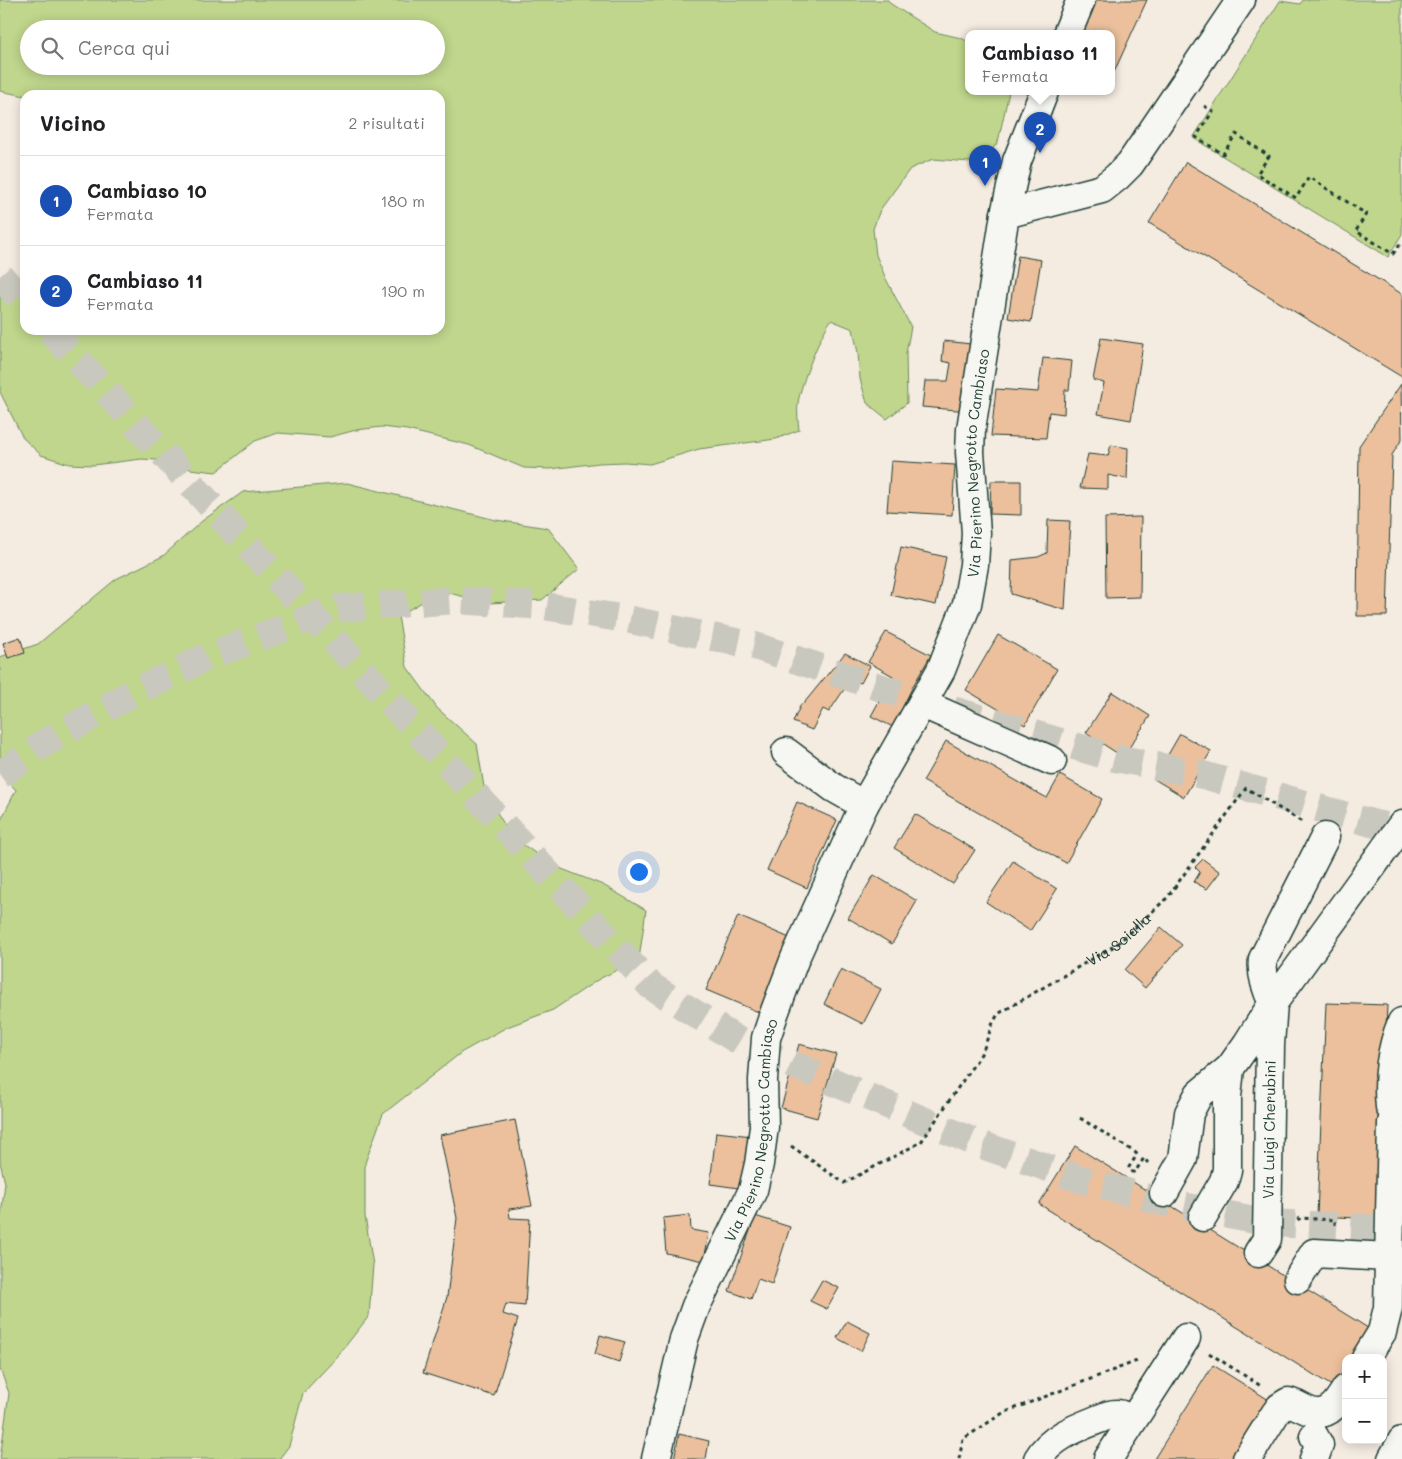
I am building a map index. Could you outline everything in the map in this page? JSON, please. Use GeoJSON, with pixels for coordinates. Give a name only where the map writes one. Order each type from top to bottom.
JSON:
{"type":"FeatureCollection","features":[{"type":"Feature","properties":{"kind":"street"},"geometry":{"type":"LineString","coordinates":[[1069,30],[1081,0]]}},
{"type":"Feature","properties":{"kind":"street"},"geometry":{"type":"LineString","coordinates":[[1006,214],[1102,189],[1117,177],[1130,164],[1240,0]]}},
{"type":"Feature","properties":{"kind":"street","name":"Via Pierino Negrotto Cambiaso"},"geometry":{"type":"LineString","coordinates":[[656,1459],[684,1339],[696,1306],[753,1190],[764,1127],[763,1080],[766,1038],[795,958],[864,805],[941,670],[967,604],[974,565],[976,533],[970,429],[1006,214],[1017,161],[1043,95]]}},
{"type":"Feature","properties":{"kind":"street"},"geometry":{"type":"LineString","coordinates":[[923,704],[1052,761]]}},
{"type":"Feature","properties":{"kind":"street"},"geometry":{"type":"LineString","coordinates":[[786,752],[834,788],[864,805]]}},
{"type":"Feature","properties":{"kind":"street","name":"Via Luigi Cherubini"},"geometry":{"type":"LineString","coordinates":[[1164,1191],[1183,1160],[1189,1113],[1199,1094],[1230,1068],[1273,1003],[1402,825]]}},
{"type":"Feature","properties":{"kind":"street"},"geometry":{"type":"LineString","coordinates":[[1273,1003],[1266,987],[1262,968],[1263,958],[1325,837]]}},
{"type":"Feature","properties":{"kind":"street","name":"Via Luigi Cherubini"},"geometry":{"type":"LineString","coordinates":[[1258,1253],[1267,1239],[1270,1045],[1273,1003]]}},
{"type":"Feature","properties":{"kind":"street"},"geometry":{"type":"LineString","coordinates":[[1368,1354],[1382,1332],[1388,1308],[1392,1123],[1389,1083],[1402,1022]]}},
{"type":"Feature","properties":{"kind":"street","name":"Via Luigi Cherubini"},"geometry":{"type":"LineString","coordinates":[[1203,1218],[1224,1181],[1227,1170],[1227,1097],[1230,1068]]}},
{"type":"Feature","properties":{"kind":"street"},"geometry":{"type":"LineString","coordinates":[[1392,1123],[1402,1085]]}},
{"type":"Feature","properties":{"kind":"street"},"geometry":{"type":"LineString","coordinates":[[1298,1279],[1314,1253],[1389,1257]]}},
{"type":"Feature","properties":{"kind":"street"},"geometry":{"type":"LineString","coordinates":[[1108,1459],[1186,1338]]}},
{"type":"Feature","properties":{"kind":"street"},"geometry":{"type":"LineString","coordinates":[[1278,1396],[1314,1413],[1327,1411],[1342,1395]]}},
{"type":"Feature","properties":{"kind":"street"},"geometry":{"type":"LineString","coordinates":[[1247,1459],[1280,1407],[1278,1396]]}},
{"type":"Feature","properties":{"kind":"street"},"geometry":{"type":"LineString","coordinates":[[1038,1459],[1051,1442],[1109,1415],[1117,1413],[1123,1415],[1127,1420],[1128,1427]]}},
{"type":"Feature","properties":{"kind":"street"},"geometry":{"type":"LineString","coordinates":[[1392,1459],[1402,1441]]}},
{"type":"Feature","properties":{"kind":"path"},"geometry":{"type":"LineString","coordinates":[[1180,91],[1212,111],[1196,137],[1223,154],[1236,134],[1269,156],[1257,174],[1296,198],[1309,178],[1366,214],[1356,231],[1392,254],[1400,242],[1402,243]]}},
{"type":"Feature","properties":{"kind":"path","name":"Via Scialla"},"geometry":{"type":"LineString","coordinates":[[764,1127],[844,1183],[922,1142],[983,1051],[998,1014],[1116,945],[1167,898],[1246,788],[1325,837]]}},
{"type":"Feature","properties":{"kind":"path"},"geometry":{"type":"LineString","coordinates":[[1080,1118],[1136,1153],[1137,1155],[1129,1166],[1129,1170],[1132,1172],[1134,1172],[1142,1159],[1147,1160],[1143,1176],[1164,1191]]}},
{"type":"Feature","properties":{"kind":"path"},"geometry":{"type":"LineString","coordinates":[[1186,1338],[1278,1396]]}},
{"type":"Feature","properties":{"kind":"path"},"geometry":{"type":"LineString","coordinates":[[960,1459],[963,1439],[1003,1412],[1141,1359]]}},
{"type":"Feature","properties":{"kind":"green space"},"geometry":{"type":"Polygon","coordinates":[[[0,0],[888,0],[891,4],[935,32],[965,40],[965,95],[1008,95],[998,142],[982,163],[933,159],[910,169],[880,210],[873,229],[876,255],[911,327],[906,353],[907,403],[887,419],[867,403],[860,379],[858,353],[853,329],[831,320],[817,348],[800,394],[798,406],[799,430],[776,439],[699,449],[650,464],[625,462],[599,463],[550,469],[524,468],[469,445],[407,430],[382,427],[356,430],[330,437],[278,433],[255,441],[216,472],[190,469],[168,461],[142,459],[93,465],[69,464],[41,455],[23,438],[0,392],[0,292],[8,294],[20,278],[20,335],[445,335],[445,90],[20,90],[20,95],[0,91],[0,0]]]}},
{"type":"Feature","properties":{"kind":"green space"},"geometry":{"type":"Polygon","coordinates":[[[1303,0],[1402,0],[1402,234],[1388,257],[1193,138],[1280,1],[1300,4],[1303,0]]]}},
{"type":"Feature","properties":{"kind":"green space"},"geometry":{"type":"Polygon","coordinates":[[[347,483],[496,520],[548,528],[579,569],[542,600],[489,603],[441,591],[398,616],[407,667],[437,708],[477,744],[485,793],[512,837],[554,866],[603,885],[646,910],[639,959],[599,979],[553,1010],[507,1027],[462,1052],[383,1114],[365,1163],[365,1216],[373,1265],[369,1316],[337,1357],[303,1393],[289,1446],[279,1459],[0,1459],[9,1393],[0,1369],[0,1223],[5,1183],[0,1162],[0,822],[16,790],[0,773],[0,657],[38,644],[116,579],[163,556],[202,521],[243,492],[347,483]]]}},
{"type":"Feature","properties":{"kind":"building"},"geometry":{"type":"Polygon","coordinates":[[[1094,0],[1147,0],[1115,70],[1115,30],[1080,30],[1094,0]]]}},
{"type":"Feature","properties":{"kind":"building"},"geometry":{"type":"Polygon","coordinates":[[[1186,162],[1402,294],[1402,377],[1149,223],[1186,162]]]}},
{"type":"Feature","properties":{"kind":"building"},"geometry":{"type":"Polygon","coordinates":[[[1018,256],[1041,260],[1031,322],[1008,318],[1018,256]]]}},
{"type":"Feature","properties":{"kind":"building"},"geometry":{"type":"Polygon","coordinates":[[[1101,338],[1143,344],[1131,420],[1098,414],[1104,383],[1093,380],[1101,338]]]}},
{"type":"Feature","properties":{"kind":"building"},"geometry":{"type":"Polygon","coordinates":[[[944,341],[980,345],[969,411],[922,407],[925,381],[948,381],[951,363],[942,361],[944,341]]]}},
{"type":"Feature","properties":{"kind":"building"},"geometry":{"type":"Polygon","coordinates":[[[1043,358],[1072,361],[1069,390],[1065,390],[1064,414],[1049,412],[1046,438],[991,436],[996,389],[1038,392],[1043,358]]]}},
{"type":"Feature","properties":{"kind":"building"},"geometry":{"type":"Polygon","coordinates":[[[1401,384],[1402,439],[1392,455],[1387,616],[1357,616],[1359,446],[1401,384]]]}},
{"type":"Feature","properties":{"kind":"building"},"geometry":{"type":"Polygon","coordinates":[[[1111,445],[1128,448],[1127,479],[1108,475],[1108,489],[1080,488],[1088,454],[1108,456],[1111,445]]]}},
{"type":"Feature","properties":{"kind":"building"},"geometry":{"type":"Polygon","coordinates":[[[891,461],[955,465],[952,515],[887,511],[891,461]]]}},
{"type":"Feature","properties":{"kind":"building"},"geometry":{"type":"Polygon","coordinates":[[[991,481],[1021,481],[1021,515],[990,514],[991,481]]]}},
{"type":"Feature","properties":{"kind":"building"},"geometry":{"type":"Polygon","coordinates":[[[1141,517],[1140,597],[1106,598],[1105,518],[1141,517]]]}},
{"type":"Feature","properties":{"kind":"building"},"geometry":{"type":"Polygon","coordinates":[[[1048,520],[1070,521],[1065,610],[1011,594],[1012,560],[1038,557],[1047,553],[1048,520]]]}},
{"type":"Feature","properties":{"kind":"building"},"geometry":{"type":"Polygon","coordinates":[[[901,547],[946,557],[936,605],[891,595],[901,547]]]}},
{"type":"Feature","properties":{"kind":"building"},"geometry":{"type":"Polygon","coordinates":[[[886,632],[931,655],[893,727],[871,716],[893,676],[868,662],[886,632]]]}},
{"type":"Feature","properties":{"kind":"building"},"geometry":{"type":"Polygon","coordinates":[[[998,635],[1057,669],[1025,725],[966,690],[998,635]]]}},
{"type":"Feature","properties":{"kind":"building"},"geometry":{"type":"Polygon","coordinates":[[[20,637],[25,653],[8,658],[3,643],[20,637]]]}},
{"type":"Feature","properties":{"kind":"building"},"geometry":{"type":"Polygon","coordinates":[[[845,653],[870,666],[861,683],[851,679],[829,712],[823,709],[812,730],[793,722],[801,704],[804,703],[845,653]]]}},
{"type":"Feature","properties":{"kind":"building"},"geometry":{"type":"Polygon","coordinates":[[[1112,692],[1150,716],[1123,757],[1086,733],[1112,692]]]}},
{"type":"Feature","properties":{"kind":"building"},"geometry":{"type":"Polygon","coordinates":[[[1180,734],[1211,751],[1184,797],[1154,779],[1180,734]]]}},
{"type":"Feature","properties":{"kind":"building"},"geometry":{"type":"Polygon","coordinates":[[[946,741],[1047,798],[1060,775],[1102,799],[1066,863],[923,781],[946,741]]]}},
{"type":"Feature","properties":{"kind":"building"},"geometry":{"type":"Polygon","coordinates":[[[797,802],[837,820],[807,888],[767,870],[797,802]]]}},
{"type":"Feature","properties":{"kind":"building"},"geometry":{"type":"Polygon","coordinates":[[[915,814],[975,850],[953,884],[894,848],[915,814]]]}},
{"type":"Feature","properties":{"kind":"building"},"geometry":{"type":"Polygon","coordinates":[[[1203,859],[1220,872],[1207,889],[1194,882],[1200,872],[1195,867],[1203,859]]]}},
{"type":"Feature","properties":{"kind":"building"},"geometry":{"type":"Polygon","coordinates":[[[1013,861],[1057,889],[1030,931],[986,902],[1013,861]]]}},
{"type":"Feature","properties":{"kind":"building"},"geometry":{"type":"Polygon","coordinates":[[[874,875],[917,901],[892,944],[848,918],[874,875]]]}},
{"type":"Feature","properties":{"kind":"building"},"geometry":{"type":"Polygon","coordinates":[[[738,916],[792,939],[761,1013],[706,990],[738,916]]]}},
{"type":"Feature","properties":{"kind":"building"},"geometry":{"type":"Polygon","coordinates":[[[1161,927],[1182,945],[1145,988],[1125,970],[1161,927]]]}},
{"type":"Feature","properties":{"kind":"building"},"geometry":{"type":"Polygon","coordinates":[[[841,969],[881,989],[863,1024],[824,1004],[841,969]]]}},
{"type":"Feature","properties":{"kind":"building"},"geometry":{"type":"Polygon","coordinates":[[[1326,1003],[1387,1005],[1378,1219],[1317,1216],[1326,1003]]]}},
{"type":"Feature","properties":{"kind":"building"},"geometry":{"type":"Polygon","coordinates":[[[799,1044],[836,1054],[817,1118],[781,1108],[799,1044]]]}},
{"type":"Feature","properties":{"kind":"building"},"geometry":{"type":"Polygon","coordinates":[[[515,1120],[532,1206],[509,1209],[510,1218],[530,1219],[525,1306],[506,1304],[503,1314],[518,1319],[494,1396],[423,1373],[447,1297],[457,1218],[440,1135],[515,1120]]]}},
{"type":"Feature","properties":{"kind":"building"},"geometry":{"type":"Polygon","coordinates":[[[716,1132],[752,1136],[746,1189],[710,1184],[716,1132]]]}},
{"type":"Feature","properties":{"kind":"building"},"geometry":{"type":"Polygon","coordinates":[[[1075,1146],[1376,1333],[1363,1354],[1342,1354],[1342,1388],[1340,1391],[1039,1204],[1075,1146]]]}},
{"type":"Feature","properties":{"kind":"building"},"geometry":{"type":"Polygon","coordinates":[[[690,1215],[691,1230],[709,1233],[704,1261],[666,1253],[663,1218],[690,1215]]]}},
{"type":"Feature","properties":{"kind":"building"},"geometry":{"type":"Polygon","coordinates":[[[755,1216],[790,1227],[772,1284],[758,1279],[751,1299],[729,1291],[755,1216]]]}},
{"type":"Feature","properties":{"kind":"building"},"geometry":{"type":"Polygon","coordinates":[[[822,1280],[839,1288],[827,1309],[810,1301],[822,1280]]]}},
{"type":"Feature","properties":{"kind":"building"},"geometry":{"type":"Polygon","coordinates":[[[847,1321],[870,1333],[861,1351],[837,1338],[847,1321]]]}},
{"type":"Feature","properties":{"kind":"building"},"geometry":{"type":"Polygon","coordinates":[[[600,1335],[625,1342],[619,1362],[595,1354],[600,1335]]]}},
{"type":"Feature","properties":{"kind":"building"},"geometry":{"type":"Polygon","coordinates":[[[1213,1365],[1269,1400],[1232,1459],[1154,1459],[1213,1365]]]}},
{"type":"Feature","properties":{"kind":"building"},"geometry":{"type":"Polygon","coordinates":[[[679,1434],[709,1441],[706,1459],[674,1459],[679,1434]]]}},
{"type":"Feature","properties":{"kind":"tunnel"},"geometry":{"type":"LineString","coordinates":[[0,276],[20,298]]}},
{"type":"Feature","properties":{"kind":"tunnel"},"geometry":{"type":"LineString","coordinates":[[55,335],[651,986],[742,1043],[979,1144],[1086,1181],[1167,1203],[1270,1223],[1402,1230]]}},
{"type":"Feature","properties":{"kind":"tunnel"},"geometry":{"type":"LineString","coordinates":[[0,775],[46,742],[127,696],[206,657],[338,608],[457,600],[544,606],[626,619],[755,646],[915,699],[1115,758],[1203,775],[1375,824],[1402,829]]}},
{"type":"Feature","properties":{"kind":"place","name":"Cambiaso 11"},"geometry":{"type":"Point","coordinates":[1040,153]}},
{"type":"Feature","properties":{"kind":"place","name":"Cambiaso 10"},"geometry":{"type":"Point","coordinates":[985,186]}}]}
